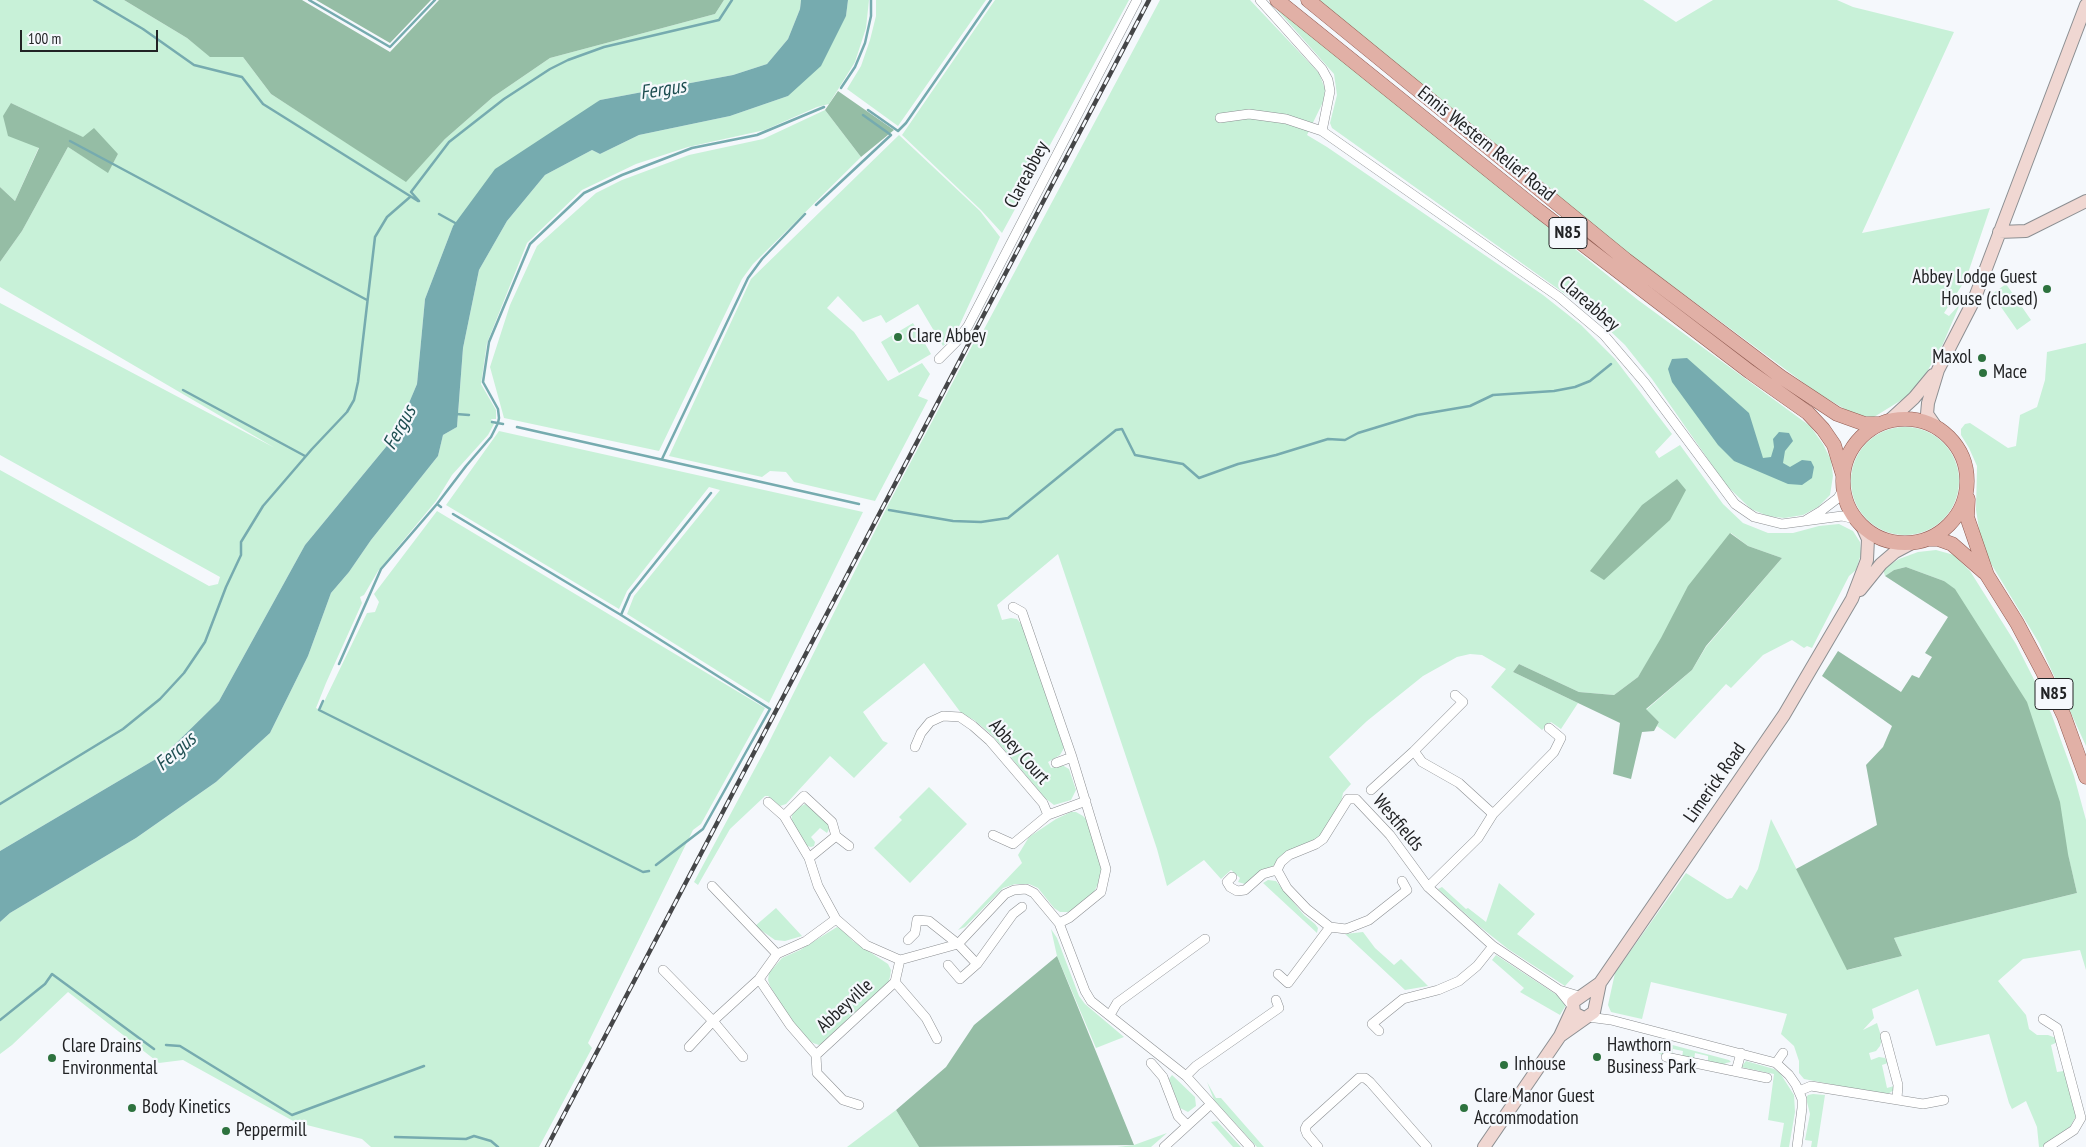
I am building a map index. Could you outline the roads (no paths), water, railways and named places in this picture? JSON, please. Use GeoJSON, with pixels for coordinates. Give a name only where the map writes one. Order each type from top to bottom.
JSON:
{"type":"FeatureCollection","features":[{"type":"Feature","properties":{"kind":"main road","name":"Ennis Western Relief Road"},"geometry":{"type":"LineString","coordinates":[[1277,0],[1538,210],[1750,372],[1808,412],[1834,444],[1843,475]]}},
{"type":"Feature","properties":{"kind":"main road","name":"Ennis Western Relief Road"},"geometry":{"type":"LineString","coordinates":[[1308,0],[1626,260],[1788,383],[1837,414],[1865,424],[1885,422]]}},
{"type":"Feature","properties":{"kind":"main road"},"geometry":{"type":"LineString","coordinates":[[1936,427],[1927,414],[1927,408],[1938,370],[1974,300],[2085,8]]}},
{"type":"Feature","properties":{"kind":"main road"},"geometry":{"type":"LineString","coordinates":[[1999,232],[2026,231],[2086,201]]}},
{"type":"Feature","properties":{"kind":"main road"},"geometry":{"type":"LineString","coordinates":[[1885,422],[1914,398],[1938,370]]}},
{"type":"Feature","properties":{"kind":"main road","name":"N85"},"geometry":{"type":"LineString","coordinates":[[1987,574],[1952,544],[1938,539],[1928,539],[1912,543],[1879,537],[1858,523],[1843,490],[1843,475],[1848,456],[1862,436],[1885,422],[1911,420],[1936,427],[1949,438],[1959,451],[1967,474],[1967,517],[1987,574],[2017,623],[2043,672],[2064,716],[2086,777]]}},
{"type":"Feature","properties":{"kind":"main road","name":"N85"},"geometry":{"type":"LineString","coordinates":[[1928,539],[1950,525],[1959,514],[1965,502],[1968,488]]}},
{"type":"Feature","properties":{"kind":"main road"},"geometry":{"type":"LineString","coordinates":[[1852,599],[1867,560],[1868,539],[1858,523]]}},
{"type":"Feature","properties":{"kind":"main road"},"geometry":{"type":"LineString","coordinates":[[1852,599],[1881,564],[1895,552],[1912,543]]}},
{"type":"Feature","properties":{"kind":"main road","name":"Limerick Road"},"geometry":{"type":"LineString","coordinates":[[1590,1012],[1600,983],[1784,715],[1852,599]]}},
{"type":"Feature","properties":{"kind":"main road","name":"Limerick Road"},"geometry":{"type":"LineString","coordinates":[[1577,1002],[1600,983]]}},
{"type":"Feature","properties":{"kind":"main road"},"geometry":{"type":"LineString","coordinates":[[1484,1147],[1560,1036],[1577,1002],[1590,998],[1590,1012]]}},
{"type":"Feature","properties":{"kind":"main road"},"geometry":{"type":"LineString","coordinates":[[1577,1002],[1577,1016],[1590,1012]]}},
{"type":"Feature","properties":{"kind":"main road"},"geometry":{"type":"LineString","coordinates":[[1560,1036],[1590,1012]]}},
{"type":"Feature","properties":{"kind":"street","name":"Clareabbey"},"geometry":{"type":"LineString","coordinates":[[939,359],[956,342],[968,326],[1137,0]]}},
{"type":"Feature","properties":{"kind":"street"},"geometry":{"type":"LineString","coordinates":[[1260,0],[1322,69],[1328,80],[1330,91],[1322,131]]}},
{"type":"Feature","properties":{"kind":"street","name":"Clareabbey"},"geometry":{"type":"LineString","coordinates":[[1220,118],[1249,114],[1286,119],[1322,131],[1559,298],[1604,335],[1645,383],[1735,504],[1754,517],[1767,522],[1782,524],[1842,516],[1858,523]]}},
{"type":"Feature","properties":{"kind":"street","name":"Clareabbey"},"geometry":{"type":"LineString","coordinates":[[1802,522],[1838,498],[1843,490]]}},
{"type":"Feature","properties":{"kind":"street","name":"Abbey Court"},"geometry":{"type":"LineString","coordinates":[[1013,607],[1022,612],[1072,757],[1106,869],[1105,881],[1101,892],[1060,923]]}},
{"type":"Feature","properties":{"kind":"street","name":"Westfields"},"geometry":{"type":"LineString","coordinates":[[1370,790],[1414,751],[1463,702],[1455,695]]}},
{"type":"Feature","properties":{"kind":"street","name":"Abbey Court"},"geometry":{"type":"LineString","coordinates":[[915,747],[921,733],[930,722],[943,716],[960,717],[990,740],[1043,803],[1048,815]]}},
{"type":"Feature","properties":{"kind":"street"},"geometry":{"type":"LineString","coordinates":[[1428,887],[1478,838],[1493,814],[1554,752],[1561,738],[1549,728]]}},
{"type":"Feature","properties":{"kind":"street"},"geometry":{"type":"LineString","coordinates":[[1414,751],[1422,762],[1459,783],[1493,814]]}},
{"type":"Feature","properties":{"kind":"street","name":"Abbey Court"},"geometry":{"type":"LineString","coordinates":[[1056,763],[1072,757]]}},
{"type":"Feature","properties":{"kind":"street"},"geometry":{"type":"LineString","coordinates":[[784,816],[804,796],[832,822],[836,836],[849,846]]}},
{"type":"Feature","properties":{"kind":"street","name":"Westfields"},"geometry":{"type":"LineString","coordinates":[[1232,877],[1227,882],[1230,887],[1237,891],[1245,890],[1263,874],[1277,870],[1281,862],[1289,855],[1316,844],[1323,839],[1348,799],[1356,799],[1390,835],[1428,887],[1493,946],[1577,1002]]}},
{"type":"Feature","properties":{"kind":"street"},"geometry":{"type":"LineString","coordinates":[[993,836],[1013,844],[1048,815],[1086,801]]}},
{"type":"Feature","properties":{"kind":"street"},"geometry":{"type":"LineString","coordinates":[[768,802],[784,816],[809,858],[818,886],[836,919],[866,945],[900,960],[958,944],[1004,894],[1014,890],[1026,889],[1034,893],[1060,923],[1085,991],[1091,1001],[1186,1076],[1250,1147]]}},
{"type":"Feature","properties":{"kind":"street"},"geometry":{"type":"LineString","coordinates":[[809,858],[836,836]]}},
{"type":"Feature","properties":{"kind":"street"},"geometry":{"type":"LineString","coordinates":[[1277,870],[1287,888],[1307,909],[1330,928],[1288,983],[1278,974]]}},
{"type":"Feature","properties":{"kind":"street","name":"Westfields"},"geometry":{"type":"LineString","coordinates":[[1330,928],[1346,930],[1369,920],[1406,890],[1402,881]]}},
{"type":"Feature","properties":{"kind":"street"},"geometry":{"type":"LineString","coordinates":[[712,886],[777,954]]}},
{"type":"Feature","properties":{"kind":"street"},"geometry":{"type":"LineString","coordinates":[[948,965],[960,979],[977,964],[1012,914],[1022,907]]}},
{"type":"Feature","properties":{"kind":"street"},"geometry":{"type":"LineString","coordinates":[[689,1047],[713,1021],[759,979],[777,954],[806,941],[836,919]]}},
{"type":"Feature","properties":{"kind":"street"},"geometry":{"type":"LineString","coordinates":[[908,940],[915,933],[917,920],[929,921],[958,944],[977,964]]}},
{"type":"Feature","properties":{"kind":"street"},"geometry":{"type":"LineString","coordinates":[[1110,1015],[1117,1003],[1205,939]]}},
{"type":"Feature","properties":{"kind":"street"},"geometry":{"type":"LineString","coordinates":[[1379,1032],[1372,1024],[1403,999],[1438,990],[1459,981],[1477,966],[1493,946]]}},
{"type":"Feature","properties":{"kind":"street","name":"Abbeyville"},"geometry":{"type":"LineString","coordinates":[[816,1055],[895,982],[900,960]]}},
{"type":"Feature","properties":{"kind":"street"},"geometry":{"type":"LineString","coordinates":[[663,970],[713,1021],[743,1057]]}},
{"type":"Feature","properties":{"kind":"street","name":"Abbeyville"},"geometry":{"type":"LineString","coordinates":[[759,979],[790,1025],[816,1055],[817,1073],[844,1100],[860,1105]]}},
{"type":"Feature","properties":{"kind":"street","name":"Abbeyville"},"geometry":{"type":"LineString","coordinates":[[895,982],[926,1018],[937,1040]]}},
{"type":"Feature","properties":{"kind":"street"},"geometry":{"type":"LineString","coordinates":[[1186,1076],[1196,1066],[1279,1008],[1276,1000]]}},
{"type":"Feature","properties":{"kind":"street"},"geometry":{"type":"LineString","coordinates":[[1590,1012],[1611,1020],[1776,1063],[1789,1075],[1799,1091],[1802,1108],[1797,1147]]}},
{"type":"Feature","properties":{"kind":"street"},"geometry":{"type":"LineString","coordinates":[[2043,1018],[2057,1028],[2081,1118],[2074,1130],[2048,1147]]}},
{"type":"Feature","properties":{"kind":"street"},"geometry":{"type":"LineString","coordinates":[[1885,1036],[1885,1050],[1898,1085],[1897,1099]]}},
{"type":"Feature","properties":{"kind":"street"},"geometry":{"type":"LineString","coordinates":[[1736,1071],[1741,1053]]}},
{"type":"Feature","properties":{"kind":"street"},"geometry":{"type":"LineString","coordinates":[[1776,1063],[1783,1053]]}},
{"type":"Feature","properties":{"kind":"street"},"geometry":{"type":"LineString","coordinates":[[1666,1057],[1767,1078]]}},
{"type":"Feature","properties":{"kind":"street"},"geometry":{"type":"LineString","coordinates":[[1151,1063],[1163,1077],[1178,1116],[1187,1124]]}},
{"type":"Feature","properties":{"kind":"street"},"geometry":{"type":"LineString","coordinates":[[1318,1147],[1307,1134],[1305,1129],[1307,1125],[1355,1080],[1365,1078],[1427,1147]]}},
{"type":"Feature","properties":{"kind":"street"},"geometry":{"type":"LineString","coordinates":[[1799,1091],[1810,1086],[1923,1104],[1944,1100]]}},
{"type":"Feature","properties":{"kind":"street"},"geometry":{"type":"LineString","coordinates":[[1164,1147],[1211,1104]]}},
{"type":"Feature","properties":{"kind":"water","name":"Fergus"},"geometry":{"type":"Polygon","coordinates":[[[801,0],[848,0],[846,16],[821,66],[788,96],[730,116],[639,135],[600,154],[592,150],[545,175],[507,221],[479,270],[463,348],[457,427],[443,435],[438,456],[331,593],[308,656],[270,733],[216,782],[136,838],[10,913],[0,922],[0,851],[166,753],[219,701],[305,545],[395,436],[417,384],[425,299],[453,226],[495,169],[600,100],[733,75],[767,64],[788,39],[800,9],[801,0]]]}},
{"type":"Feature","properties":{"kind":"water"},"geometry":{"type":"Polygon","coordinates":[[[1687,358],[1749,413],[1763,458],[1771,457],[1774,447],[1773,439],[1779,432],[1789,433],[1793,441],[1785,451],[1783,463],[1790,467],[1802,460],[1811,461],[1814,467],[1812,478],[1802,485],[1788,484],[1734,461],[1718,445],[1672,382],[1668,369],[1672,359],[1687,358]]]}},
{"type":"Feature","properties":{"kind":"waterway"},"geometry":{"type":"LineString","coordinates":[[94,0],[143,29],[194,65],[242,77],[263,104],[418,201]]}},
{"type":"Feature","properties":{"kind":"waterway"},"geometry":{"type":"LineString","coordinates":[[309,0],[390,47],[435,0]]}},
{"type":"Feature","properties":{"kind":"waterway"},"geometry":{"type":"LineString","coordinates":[[419,201],[411,192],[449,142],[504,99],[550,69],[568,60],[604,47],[719,20],[732,0]]}},
{"type":"Feature","properties":{"kind":"waterway"},"geometry":{"type":"LineString","coordinates":[[841,88],[855,67],[865,43],[871,16],[871,0]]}},
{"type":"Feature","properties":{"kind":"waterway"},"geometry":{"type":"LineString","coordinates":[[868,110],[898,131],[906,123],[991,0]]}},
{"type":"Feature","properties":{"kind":"waterway"},"geometry":{"type":"LineString","coordinates":[[441,507],[437,504],[491,437],[498,423],[498,409],[483,382],[489,342],[530,244],[584,193],[622,175],[692,148],[757,135],[824,107]]}},
{"type":"Feature","properties":{"kind":"waterway"},"geometry":{"type":"LineString","coordinates":[[816,205],[891,135],[863,115]]}},
{"type":"Feature","properties":{"kind":"waterway"},"geometry":{"type":"LineString","coordinates":[[70,141],[367,300]]}},
{"type":"Feature","properties":{"kind":"waterway"},"geometry":{"type":"LineString","coordinates":[[0,804],[123,729],[160,699],[184,673],[205,642],[226,587],[241,555],[241,542],[263,506],[347,412],[354,400],[358,382],[375,237],[387,217],[410,197]]}},
{"type":"Feature","properties":{"kind":"waterway"},"geometry":{"type":"LineString","coordinates":[[439,214],[457,224]]}},
{"type":"Feature","properties":{"kind":"waterway"},"geometry":{"type":"LineString","coordinates":[[662,459],[748,278],[762,259],[805,214]]}},
{"type":"Feature","properties":{"kind":"waterway"},"geometry":{"type":"LineString","coordinates":[[889,510],[953,521],[981,522],[1008,518],[1116,430],[1122,429],[1135,455],[1183,464],[1199,478],[1238,464],[1328,439],[1345,440],[1358,433],[1417,415],[1470,406],[1493,395],[1554,391],[1575,387],[1590,381],[1611,364]]}},
{"type":"Feature","properties":{"kind":"waterway"},"geometry":{"type":"LineString","coordinates":[[183,390],[305,456]]}},
{"type":"Feature","properties":{"kind":"waterway"},"geometry":{"type":"LineString","coordinates":[[456,414],[469,415]]}},
{"type":"Feature","properties":{"kind":"waterway"},"geometry":{"type":"LineString","coordinates":[[492,422],[503,424]]}},
{"type":"Feature","properties":{"kind":"waterway"},"geometry":{"type":"LineString","coordinates":[[517,427],[859,504]]}},
{"type":"Feature","properties":{"kind":"waterway"},"geometry":{"type":"LineString","coordinates":[[621,615],[630,594],[711,493]]}},
{"type":"Feature","properties":{"kind":"waterway"},"geometry":{"type":"LineString","coordinates":[[339,664],[381,569],[437,504]]}},
{"type":"Feature","properties":{"kind":"waterway"},"geometry":{"type":"LineString","coordinates":[[453,514],[621,615],[770,709],[703,829],[656,865]]}},
{"type":"Feature","properties":{"kind":"waterway"},"geometry":{"type":"LineString","coordinates":[[323,701],[319,710],[643,872],[649,871]]}},
{"type":"Feature","properties":{"kind":"waterway"},"geometry":{"type":"LineString","coordinates":[[0,1020],[45,984],[52,974],[154,1049]]}},
{"type":"Feature","properties":{"kind":"waterway"},"geometry":{"type":"LineString","coordinates":[[166,1045],[180,1046],[292,1115],[424,1066]]}},
{"type":"Feature","properties":{"kind":"waterway"},"geometry":{"type":"LineString","coordinates":[[395,1137],[466,1139],[474,1136],[491,1141],[498,1147]]}},
{"type":"Feature","properties":{"kind":"railway"},"geometry":{"type":"LineString","coordinates":[[547,1147],[1149,0]]}},
{"type":"Feature","properties":{"kind":"place","name":"Abbey Lodge Guest House (closed)"},"geometry":{"type":"Point","coordinates":[2047,289]}},
{"type":"Feature","properties":{"kind":"place","name":"Clare Abbey"},"geometry":{"type":"Point","coordinates":[898,337]}},
{"type":"Feature","properties":{"kind":"place","name":"Maxol"},"geometry":{"type":"Point","coordinates":[1982,358]}},
{"type":"Feature","properties":{"kind":"place","name":"Mace"},"geometry":{"type":"Point","coordinates":[1983,373]}},
{"type":"Feature","properties":{"kind":"place","name":"Hawthorn Business Park"},"geometry":{"type":"Point","coordinates":[1597,1057]}},
{"type":"Feature","properties":{"kind":"place","name":"Clare Drains Environmental"},"geometry":{"type":"Point","coordinates":[52,1058]}},
{"type":"Feature","properties":{"kind":"place","name":"Inhouse"},"geometry":{"type":"Point","coordinates":[1504,1065]}},
{"type":"Feature","properties":{"kind":"place","name":"Body Kinetics"},"geometry":{"type":"Point","coordinates":[132,1108]}},
{"type":"Feature","properties":{"kind":"place","name":"Clare Manor Guest Accommodation"},"geometry":{"type":"Point","coordinates":[1464,1108]}},
{"type":"Feature","properties":{"kind":"place","name":"Peppermill"},"geometry":{"type":"Point","coordinates":[226,1131]}}]}
